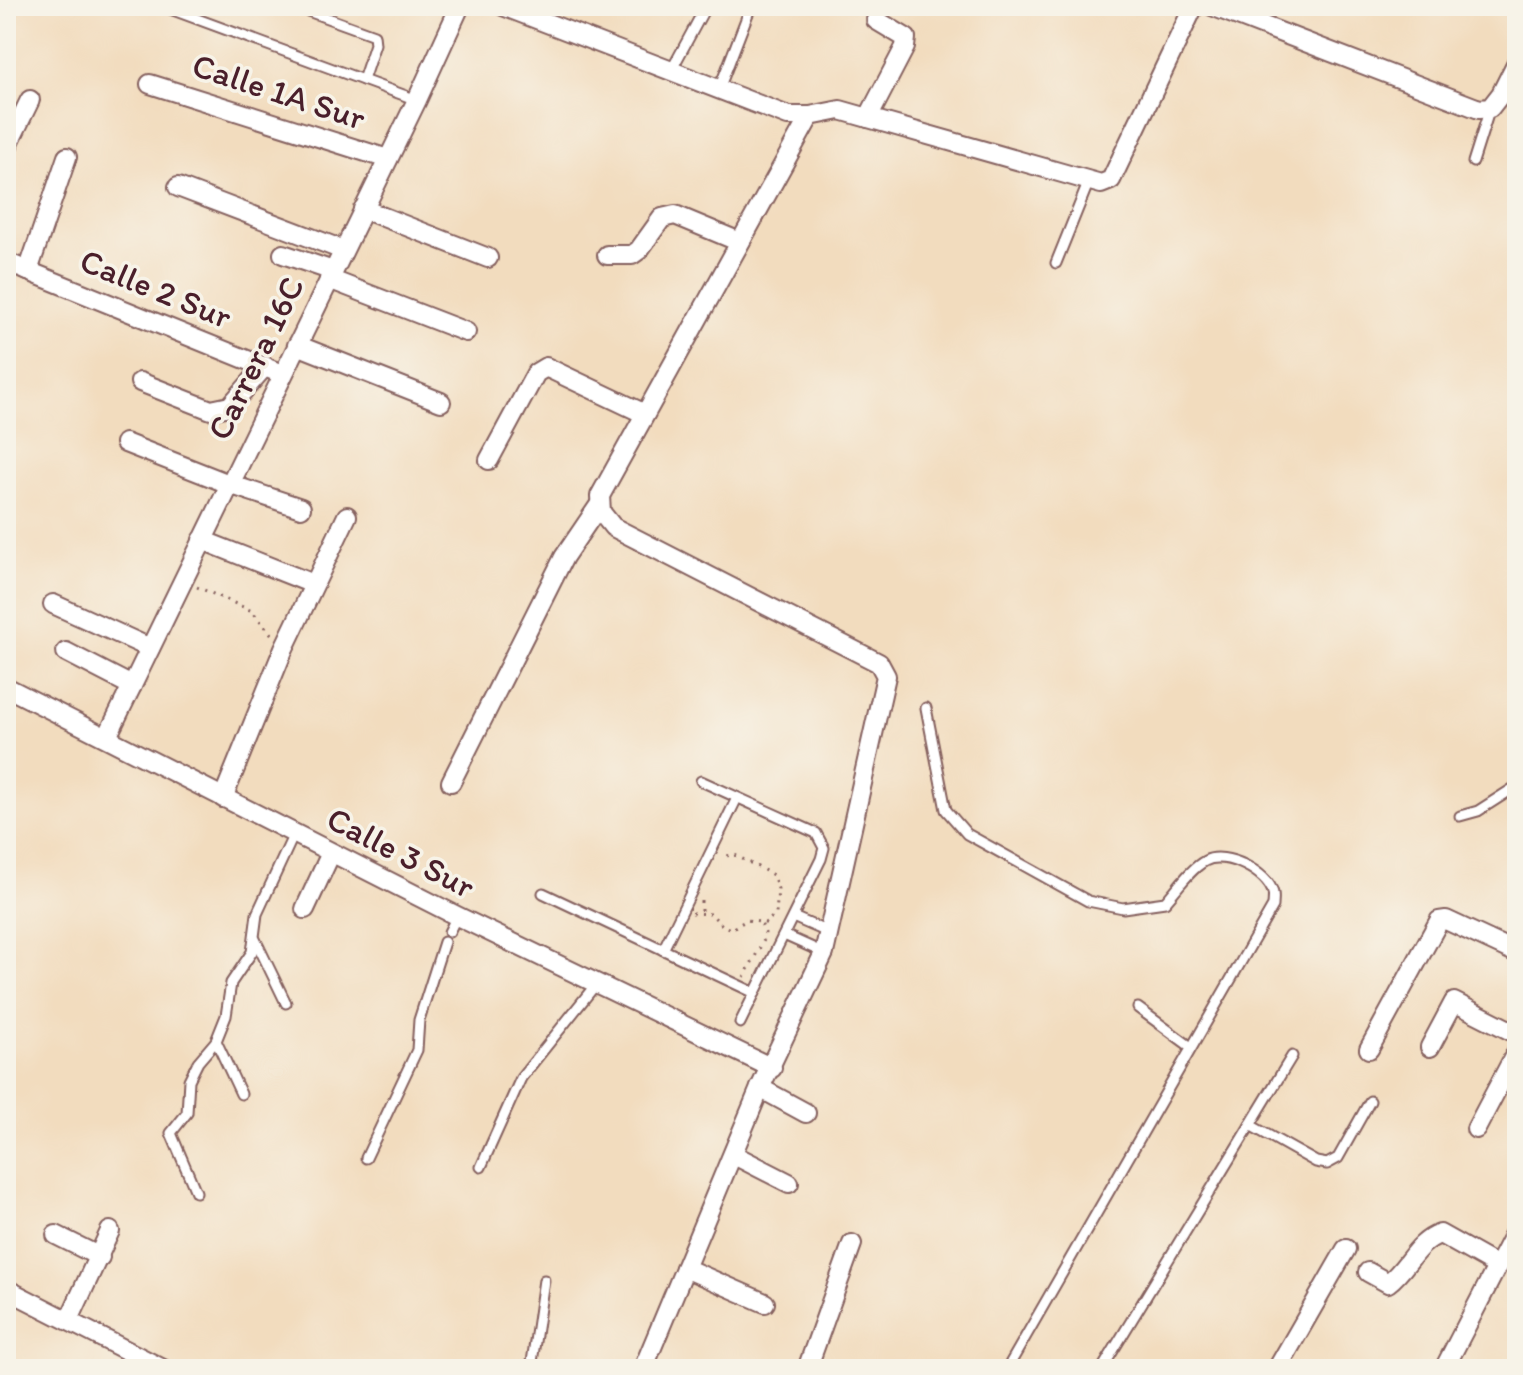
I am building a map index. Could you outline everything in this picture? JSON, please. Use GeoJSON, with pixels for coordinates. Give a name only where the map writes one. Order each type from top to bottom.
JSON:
{"type":"FeatureCollection","features":[{"type":"Feature","properties":{"kind":"street","name":"Carrera 16C"},"geometry":{"type":"LineString","coordinates":[[107,737],[460,6]]}},
{"type":"Feature","properties":{"kind":"street"},"geometry":{"type":"LineString","coordinates":[[503,6],[788,116],[810,116],[840,110],[1098,182],[1111,180],[1194,6]]}},
{"type":"Feature","properties":{"kind":"street"},"geometry":{"type":"LineString","coordinates":[[1212,6],[1479,109],[1490,108],[1517,62]]}},
{"type":"Feature","properties":{"kind":"street"},"geometry":{"type":"LineString","coordinates":[[868,118],[905,47],[906,38],[876,20]]}},
{"type":"Feature","properties":{"kind":"street","name":"Calle 1A Sur"},"geometry":{"type":"LineString","coordinates":[[150,84],[388,159]]}},
{"type":"Feature","properties":{"kind":"street"},"geometry":{"type":"LineString","coordinates":[[6,149],[30,100]]}},
{"type":"Feature","properties":{"kind":"street"},"geometry":{"type":"LineString","coordinates":[[643,1369],[760,1088],[824,953],[886,676],[883,668],[613,527],[606,520],[600,496],[810,116]]}},
{"type":"Feature","properties":{"kind":"street"},"geometry":{"type":"LineString","coordinates":[[28,271],[67,157]]}},
{"type":"Feature","properties":{"kind":"street"},"geometry":{"type":"LineString","coordinates":[[178,187],[343,250]]}},
{"type":"Feature","properties":{"kind":"street"},"geometry":{"type":"LineString","coordinates":[[363,209],[488,258]]}},
{"type":"Feature","properties":{"kind":"street"},"geometry":{"type":"LineString","coordinates":[[607,255],[632,255],[662,218],[675,215],[740,242]]}},
{"type":"Feature","properties":{"kind":"street"},"geometry":{"type":"LineString","coordinates":[[283,254],[466,332]]}},
{"type":"Feature","properties":{"kind":"street","name":"Calle 2 Sur"},"geometry":{"type":"LineString","coordinates":[[7,264],[282,374]]}},
{"type":"Feature","properties":{"kind":"street"},"geometry":{"type":"LineString","coordinates":[[297,345],[441,402]]}},
{"type":"Feature","properties":{"kind":"street"},"geometry":{"type":"LineString","coordinates":[[140,382],[211,410],[230,406],[265,366]]}},
{"type":"Feature","properties":{"kind":"street"},"geometry":{"type":"LineString","coordinates":[[489,460],[536,373],[546,367],[645,414]]}},
{"type":"Feature","properties":{"kind":"street"},"geometry":{"type":"LineString","coordinates":[[125,443],[229,484],[301,508]]}},
{"type":"Feature","properties":{"kind":"street"},"geometry":{"type":"LineString","coordinates":[[451,782],[564,557],[600,504]]}},
{"type":"Feature","properties":{"kind":"street"},"geometry":{"type":"LineString","coordinates":[[223,798],[284,648],[347,516]]}},
{"type":"Feature","properties":{"kind":"street"},"geometry":{"type":"LineString","coordinates":[[202,540],[313,584]]}},
{"type":"Feature","properties":{"kind":"street"},"geometry":{"type":"LineString","coordinates":[[53,604],[150,648]]}},
{"type":"Feature","properties":{"kind":"street"},"geometry":{"type":"LineString","coordinates":[[66,652],[132,686]]}},
{"type":"Feature","properties":{"kind":"street","name":"Calle 3 Sur"},"geometry":{"type":"LineString","coordinates":[[6,687],[331,853],[453,924],[597,983],[772,1068]]}},
{"type":"Feature","properties":{"kind":"street"},"geometry":{"type":"LineString","coordinates":[[305,909],[331,853]]}},
{"type":"Feature","properties":{"kind":"street"},"geometry":{"type":"LineString","coordinates":[[1369,1049],[1439,921],[1446,920],[1517,953]]}},
{"type":"Feature","properties":{"kind":"street"},"geometry":{"type":"LineString","coordinates":[[1430,1047],[1454,1002],[1517,1034]]}},
{"type":"Feature","properties":{"kind":"street"},"geometry":{"type":"LineString","coordinates":[[1476,1129],[1517,1051]]}},
{"type":"Feature","properties":{"kind":"street"},"geometry":{"type":"LineString","coordinates":[[760,1088],[806,1113]]}},
{"type":"Feature","properties":{"kind":"street"},"geometry":{"type":"LineString","coordinates":[[734,1155],[789,1183]]}},
{"type":"Feature","properties":{"kind":"street"},"geometry":{"type":"LineString","coordinates":[[1444,1369],[1517,1228]]}},
{"type":"Feature","properties":{"kind":"street"},"geometry":{"type":"LineString","coordinates":[[69,1320],[110,1231]]}},
{"type":"Feature","properties":{"kind":"street"},"geometry":{"type":"LineString","coordinates":[[1368,1272],[1388,1283],[1399,1275],[1426,1239],[1440,1234],[1497,1266]]}},
{"type":"Feature","properties":{"kind":"street"},"geometry":{"type":"LineString","coordinates":[[56,1235],[100,1257]]}},
{"type":"Feature","properties":{"kind":"street"},"geometry":{"type":"LineString","coordinates":[[807,1369],[852,1244]]}},
{"type":"Feature","properties":{"kind":"street"},"geometry":{"type":"LineString","coordinates":[[1277,1369],[1346,1249]]}},
{"type":"Feature","properties":{"kind":"street"},"geometry":{"type":"LineString","coordinates":[[685,1268],[765,1303]]}},
{"type":"Feature","properties":{"kind":"street"},"geometry":{"type":"LineString","coordinates":[[6,1289],[163,1369]]}},
{"type":"Feature","properties":{"kind":"lane"},"geometry":{"type":"LineString","coordinates":[[162,6],[417,100]]}},
{"type":"Feature","properties":{"kind":"lane"},"geometry":{"type":"LineString","coordinates":[[294,6],[374,35],[375,44],[363,80]]}},
{"type":"Feature","properties":{"kind":"lane"},"geometry":{"type":"LineString","coordinates":[[672,69],[706,6]]}},
{"type":"Feature","properties":{"kind":"lane"},"geometry":{"type":"LineString","coordinates":[[719,89],[751,6]]}},
{"type":"Feature","properties":{"kind":"lane"},"geometry":{"type":"LineString","coordinates":[[1473,162],[1490,108]]}},
{"type":"Feature","properties":{"kind":"lane"},"geometry":{"type":"LineString","coordinates":[[1056,263],[1098,182]]}},
{"type":"Feature","properties":{"kind":"lane"},"geometry":{"type":"LineString","coordinates":[[926,708],[946,810],[954,823],[967,834],[1088,901],[1123,908],[1165,902],[1196,867],[1218,856],[1230,858],[1265,879],[1274,894],[1273,906],[1007,1369]]}},
{"type":"Feature","properties":{"kind":"lane"},"geometry":{"type":"LineString","coordinates":[[701,781],[816,833],[820,837],[823,854],[740,1023]]}},
{"type":"Feature","properties":{"kind":"lane"},"geometry":{"type":"LineString","coordinates":[[1460,816],[1478,811],[1517,786]]}},
{"type":"Feature","properties":{"kind":"lane"},"geometry":{"type":"LineString","coordinates":[[663,950],[737,798]]}},
{"type":"Feature","properties":{"kind":"lane"},"geometry":{"type":"LineString","coordinates":[[196,1192],[171,1133],[187,1113],[189,1080],[198,1062],[216,1041],[226,1016],[231,983],[252,952],[257,914],[294,834]]}},
{"type":"Feature","properties":{"kind":"lane"},"geometry":{"type":"LineString","coordinates":[[543,893],[755,993]]}},
{"type":"Feature","properties":{"kind":"lane"},"geometry":{"type":"LineString","coordinates":[[793,917],[830,933]]}},
{"type":"Feature","properties":{"kind":"lane"},"geometry":{"type":"LineString","coordinates":[[784,935],[824,953]]}},
{"type":"Feature","properties":{"kind":"lane"},"geometry":{"type":"LineString","coordinates":[[254,936],[286,1003]]}},
{"type":"Feature","properties":{"kind":"lane"},"geometry":{"type":"LineString","coordinates":[[366,1158],[417,1050],[419,1020],[444,942]]}},
{"type":"Feature","properties":{"kind":"lane"},"geometry":{"type":"LineString","coordinates":[[481,1167],[521,1078],[597,983]]}},
{"type":"Feature","properties":{"kind":"lane"},"geometry":{"type":"LineString","coordinates":[[1138,1008],[1191,1047]]}},
{"type":"Feature","properties":{"kind":"lane"},"geometry":{"type":"LineString","coordinates":[[216,1041],[241,1094]]}},
{"type":"Feature","properties":{"kind":"lane"},"geometry":{"type":"LineString","coordinates":[[1102,1369],[1292,1056]]}},
{"type":"Feature","properties":{"kind":"lane"},"geometry":{"type":"LineString","coordinates":[[1250,1125],[1316,1162],[1327,1164],[1338,1158],[1370,1101]]}},
{"type":"Feature","properties":{"kind":"lane"},"geometry":{"type":"LineString","coordinates":[[531,1369],[544,1280]]}},
{"type":"Feature","properties":{"kind":"path"},"geometry":{"type":"LineString","coordinates":[[183,580],[252,611],[284,648]]}},
{"type":"Feature","properties":{"kind":"path"},"geometry":{"type":"LineString","coordinates":[[682,912],[711,914],[728,929],[744,920],[770,921],[776,914],[778,889],[776,879],[769,872],[735,855],[723,855],[718,861]]}},
{"type":"Feature","properties":{"kind":"path"},"geometry":{"type":"LineString","coordinates":[[701,914],[702,897]]}},
{"type":"Feature","properties":{"kind":"path"},"geometry":{"type":"LineString","coordinates":[[740,986],[764,940],[761,923]]}}]}
